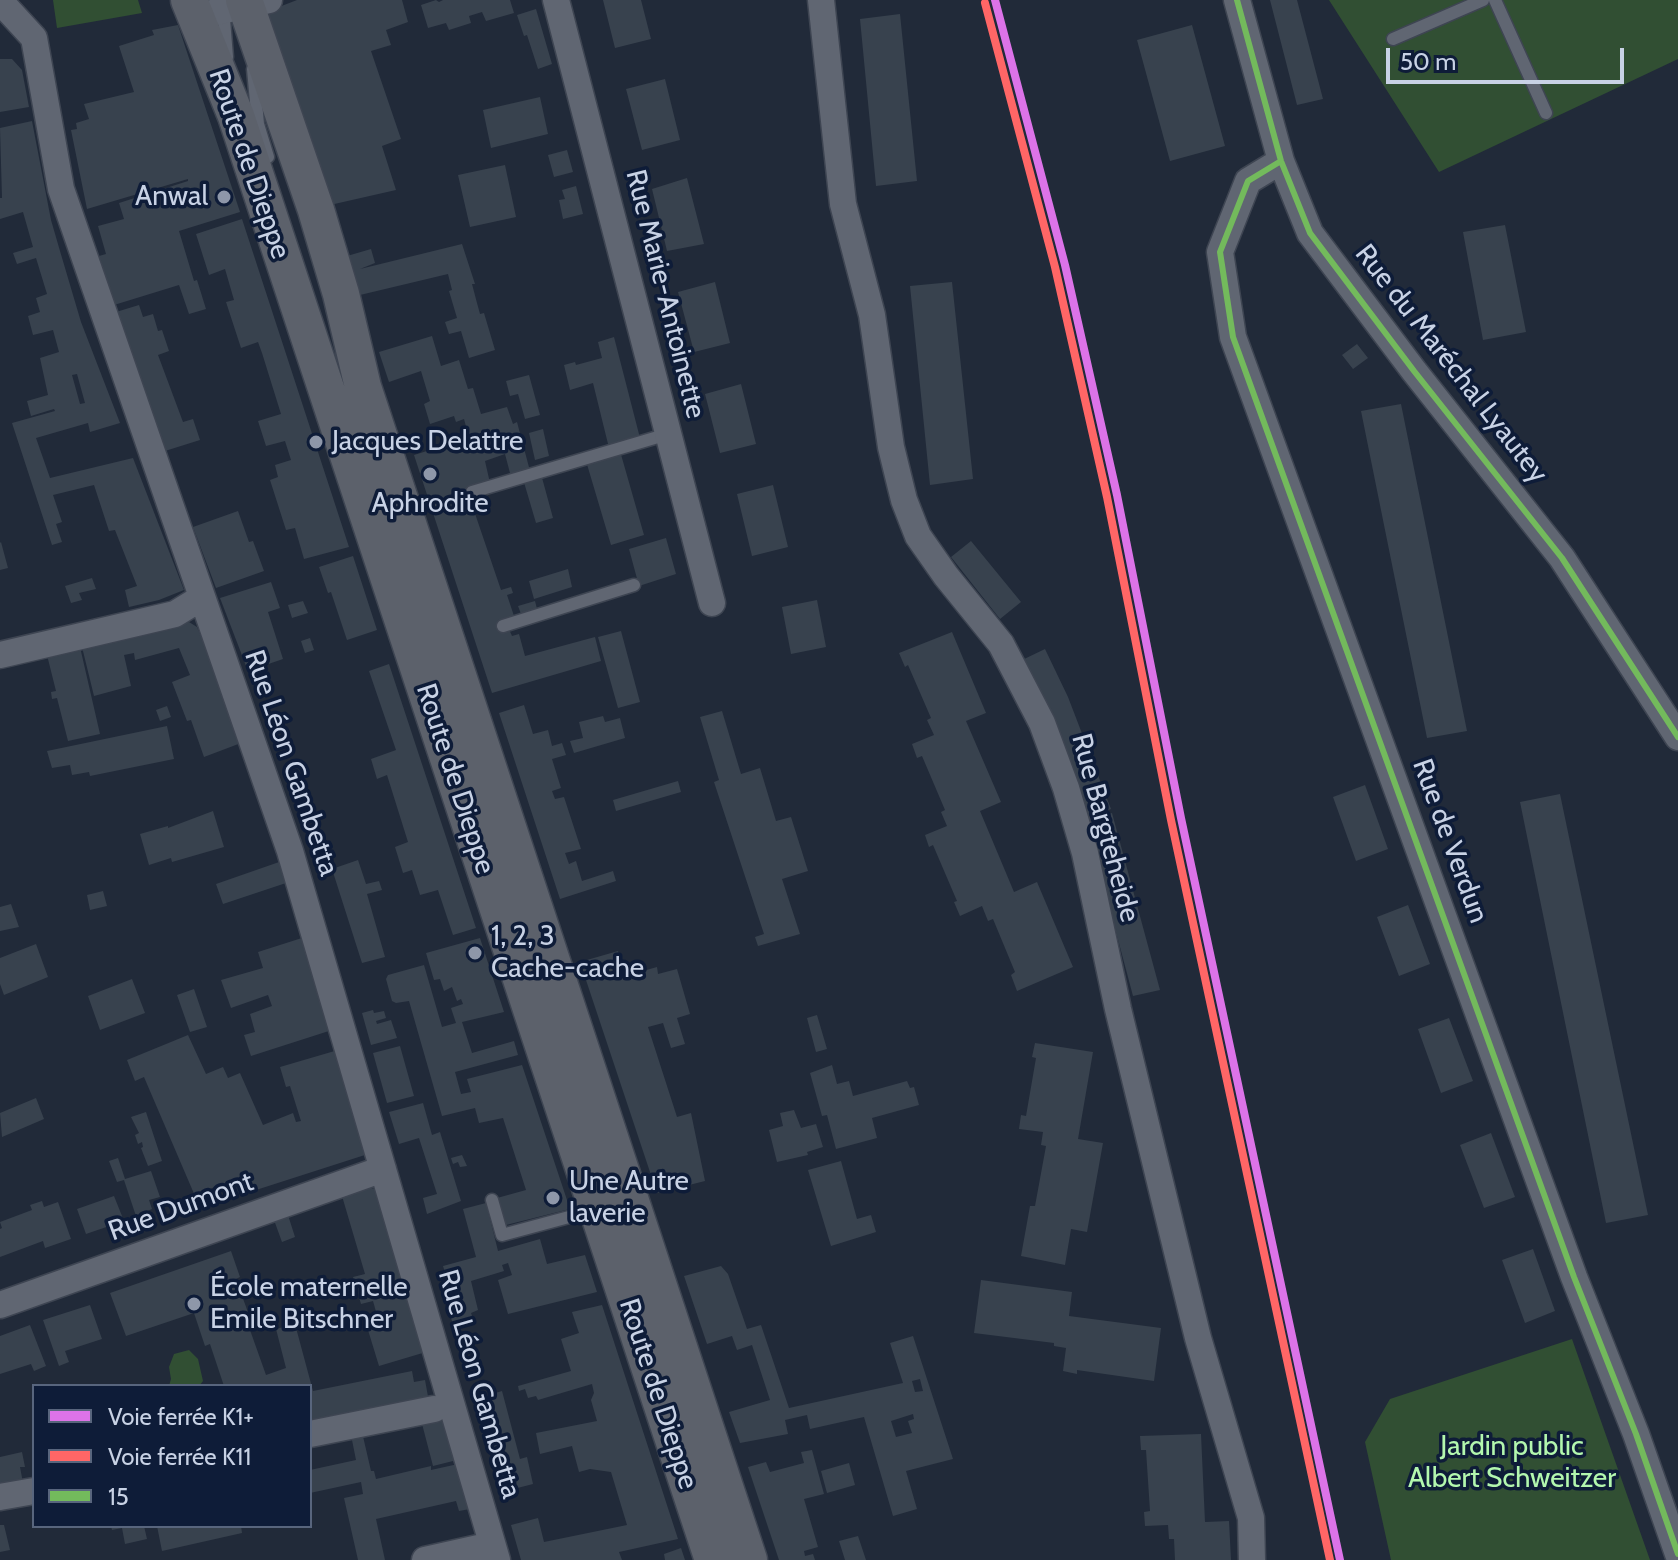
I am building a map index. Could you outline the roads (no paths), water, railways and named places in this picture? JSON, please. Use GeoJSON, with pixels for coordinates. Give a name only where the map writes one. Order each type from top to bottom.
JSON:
{"type":"FeatureCollection","features":[{"type":"Feature","properties":{"kind":"main road","name":"Route de Dieppe"},"geometry":{"type":"LineString","coordinates":[[230,7],[236,116],[392,555],[598,1209],[713,1560]]}},
{"type":"Feature","properties":{"kind":"main road","name":"Route de Dieppe"},"geometry":{"type":"LineString","coordinates":[[230,7],[316,210],[341,294],[363,387],[441,657],[749,1560]]}},
{"type":"Feature","properties":{"kind":"street","name":"Rue Léon Gambetta"},"geometry":{"type":"LineString","coordinates":[[0,0],[34,38],[61,189],[290,851],[383,1169],[442,1406],[495,1553]]}},
{"type":"Feature","properties":{"kind":"street","name":"Rue Marie-Antoinette"},"geometry":{"type":"LineString","coordinates":[[556,0],[712,603]]}},
{"type":"Feature","properties":{"kind":"street","name":"Rue Bargteheide"},"geometry":{"type":"LineString","coordinates":[[821,0],[843,204],[872,315],[891,447],[904,500],[918,536],[1001,644],[1042,723],[1066,788],[1085,853],[1118,1009],[1195,1323],[1251,1518],[1252,1560]]}},
{"type":"Feature","properties":{"kind":"street","name":"Rue du Maréchal Lyautey"},"geometry":{"type":"LineString","coordinates":[[1237,0],[1281,161],[1310,233],[1562,558],[1678,737]]}},
{"type":"Feature","properties":{"kind":"street","name":"Rue de Verdun"},"geometry":{"type":"LineString","coordinates":[[1281,161],[1248,181],[1220,252],[1233,337],[1574,1277],[1636,1434],[1678,1554]]}},
{"type":"Feature","properties":{"kind":"street"},"geometry":{"type":"LineString","coordinates":[[0,655],[175,614],[201,598]]}},
{"type":"Feature","properties":{"kind":"street","name":"Rue Dumont"},"geometry":{"type":"LineString","coordinates":[[0,1305],[383,1169]]}},
{"type":"Feature","properties":{"kind":"street"},"geometry":{"type":"LineString","coordinates":[[312,1434],[442,1406]]}},
{"type":"Feature","properties":{"kind":"street"},"geometry":{"type":"LineString","coordinates":[[0,1497],[32,1491]]}},
{"type":"Feature","properties":{"kind":"street"},"geometry":{"type":"LineString","coordinates":[[425,1560],[495,1553]]}},
{"type":"Feature","properties":{"kind":"lane"},"geometry":{"type":"LineString","coordinates":[[1393,39],[1483,0]]}},
{"type":"Feature","properties":{"kind":"lane"},"geometry":{"type":"LineString","coordinates":[[1495,0],[1546,113]]}},
{"type":"Feature","properties":{"kind":"lane"},"geometry":{"type":"LineString","coordinates":[[230,7],[274,177]]}},
{"type":"Feature","properties":{"kind":"lane"},"geometry":{"type":"LineString","coordinates":[[472,492],[668,434]]}},
{"type":"Feature","properties":{"kind":"lane"},"geometry":{"type":"LineString","coordinates":[[392,555],[441,657]]}},
{"type":"Feature","properties":{"kind":"lane"},"geometry":{"type":"LineString","coordinates":[[392,555],[441,657]]}},
{"type":"Feature","properties":{"kind":"lane"},"geometry":{"type":"LineString","coordinates":[[503,626],[634,585]]}},
{"type":"Feature","properties":{"kind":"lane"},"geometry":{"type":"LineString","coordinates":[[492,1200],[502,1235],[598,1209]]}},
{"type":"Feature","properties":{"kind":"rail line","name":"K1+"},"geometry":{"type":"LineString","coordinates":[[995,0],[1065,265],[1117,495],[1181,818],[1340,1560]]}},
{"type":"Feature","properties":{"kind":"rail line","name":"K11"},"geometry":{"type":"LineString","coordinates":[[985,3],[1055,267],[1107,497],[1171,820],[1330,1560]]}},
{"type":"Feature","properties":{"kind":"place","name":"Anwal"},"geometry":{"type":"Point","coordinates":[224,197]}},
{"type":"Feature","properties":{"kind":"place","name":"Jacques Delattre"},"geometry":{"type":"Point","coordinates":[316,442]}},
{"type":"Feature","properties":{"kind":"place","name":"Aphrodite"},"geometry":{"type":"Point","coordinates":[430,474]}},
{"type":"Feature","properties":{"kind":"place","name":"1, 2, 3 Cache-cache"},"geometry":{"type":"Point","coordinates":[475,953]}},
{"type":"Feature","properties":{"kind":"place","name":"Une Autre laverie"},"geometry":{"type":"Point","coordinates":[553,1198]}},
{"type":"Feature","properties":{"kind":"place","name":"École maternelle Emile Bitschner"},"geometry":{"type":"Point","coordinates":[194,1304]}},
{"type":"Feature","properties":{"kind":"park label","name":"Jardin public Albert Schweitzer"},"geometry":{"type":"Point","coordinates":[1512,1463]}}]}
